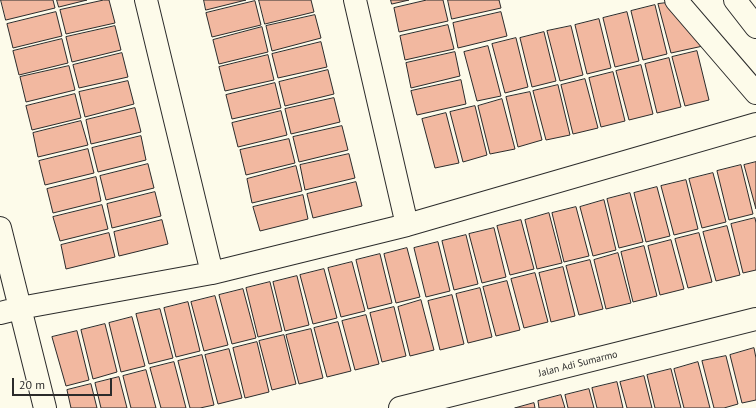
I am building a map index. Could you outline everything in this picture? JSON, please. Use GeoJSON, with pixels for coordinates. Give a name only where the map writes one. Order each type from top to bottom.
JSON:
{"type":"FeatureCollection","features":[{"type":"Feature","properties":{"kind":"street"},"geometry":{"type":"LineString","coordinates":[[146,0],[212,273]]}},
{"type":"Feature","properties":{"kind":"street"},"geometry":{"type":"LineString","coordinates":[[355,0],[407,225]]}},
{"type":"Feature","properties":{"kind":"street"},"geometry":{"type":"LineString","coordinates":[[676,0],[756,93]]}},
{"type":"Feature","properties":{"kind":"street"},"geometry":{"type":"LineString","coordinates":[[735,0],[756,27]]}},
{"type":"Feature","properties":{"kind":"street"},"geometry":{"type":"LineString","coordinates":[[10,311],[212,273],[407,225],[756,124]]}},
{"type":"Feature","properties":{"kind":"street"},"geometry":{"type":"LineString","coordinates":[[0,228],[10,311],[45,408]]}},
{"type":"Feature","properties":{"kind":"street","name":"Jalan Adi Sumarmo"},"geometry":{"type":"LineString","coordinates":[[400,408],[756,319]]}},
{"type":"Feature","properties":{"kind":"building"},"geometry":{"type":"Polygon","coordinates":[[[1,0],[53,0],[55,8],[6,20],[1,0]]]}},
{"type":"Feature","properties":{"kind":"building"},"geometry":{"type":"Polygon","coordinates":[[[57,0],[87,0],[59,7],[57,0]]]}},
{"type":"Feature","properties":{"kind":"building"},"geometry":{"type":"Polygon","coordinates":[[[109,0],[115,23],[66,34],[60,10],[109,0]]]}},
{"type":"Feature","properties":{"kind":"building"},"geometry":{"type":"Polygon","coordinates":[[[204,0],[246,0],[206,10],[204,0]]]}},
{"type":"Feature","properties":{"kind":"building"},"geometry":{"type":"Polygon","coordinates":[[[259,0],[311,0],[314,12],[265,24],[259,0]]]}},
{"type":"Feature","properties":{"kind":"building"},"geometry":{"type":"Polygon","coordinates":[[[391,0],[409,0],[392,4],[391,0]]]}},
{"type":"Feature","properties":{"kind":"building"},"geometry":{"type":"Polygon","coordinates":[[[427,0],[443,0],[448,21],[399,32],[394,8],[427,0]]]}},
{"type":"Feature","properties":{"kind":"building"},"geometry":{"type":"Polygon","coordinates":[[[448,0],[499,0],[501,8],[452,19],[448,0]]]}},
{"type":"Feature","properties":{"kind":"building"},"geometry":{"type":"Polygon","coordinates":[[[255,1],[261,25],[212,37],[206,13],[255,1]]]}},
{"type":"Feature","properties":{"kind":"building"},"geometry":{"type":"Polygon","coordinates":[[[666,3],[703,46],[671,53],[658,4],[666,3]]]}},
{"type":"Feature","properties":{"kind":"building"},"geometry":{"type":"Polygon","coordinates":[[[655,5],[667,54],[643,60],[631,11],[655,5]]]}},
{"type":"Feature","properties":{"kind":"building"},"geometry":{"type":"Polygon","coordinates":[[[56,12],[62,36],[13,48],[7,24],[56,12]]]}},
{"type":"Feature","properties":{"kind":"building"},"geometry":{"type":"Polygon","coordinates":[[[501,12],[507,36],[458,48],[453,23],[501,12]]]}},
{"type":"Feature","properties":{"kind":"building"},"geometry":{"type":"Polygon","coordinates":[[[627,12],[639,61],[615,67],[603,18],[627,12]]]}},
{"type":"Feature","properties":{"kind":"building"},"geometry":{"type":"Polygon","coordinates":[[[315,15],[321,38],[272,51],[266,26],[315,15]]]}},
{"type":"Feature","properties":{"kind":"building"},"geometry":{"type":"Polygon","coordinates":[[[599,19],[611,68],[587,74],[575,25],[599,19]]]}},
{"type":"Feature","properties":{"kind":"building"},"geometry":{"type":"Polygon","coordinates":[[[448,25],[454,49],[405,60],[400,36],[448,25]]]}},
{"type":"Feature","properties":{"kind":"building"},"geometry":{"type":"Polygon","coordinates":[[[115,26],[121,50],[72,62],[66,37],[115,26]]]}},
{"type":"Feature","properties":{"kind":"building"},"geometry":{"type":"Polygon","coordinates":[[[571,26],[583,75],[560,81],[547,31],[571,26]]]}},
{"type":"Feature","properties":{"kind":"building"},"geometry":{"type":"Polygon","coordinates":[[[262,27],[268,52],[219,64],[213,40],[262,27]]]}},
{"type":"Feature","properties":{"kind":"building"},"geometry":{"type":"Polygon","coordinates":[[[544,32],[556,81],[532,87],[520,38],[544,32]]]}},
{"type":"Feature","properties":{"kind":"building"},"geometry":{"type":"Polygon","coordinates":[[[516,38],[528,87],[505,93],[492,44],[516,38]]]}},
{"type":"Feature","properties":{"kind":"building"},"geometry":{"type":"Polygon","coordinates":[[[62,39],[68,63],[19,75],[13,51],[62,39]]]}},
{"type":"Feature","properties":{"kind":"building"},"geometry":{"type":"Polygon","coordinates":[[[321,42],[327,67],[278,78],[272,54],[321,42]]]}},
{"type":"Feature","properties":{"kind":"building"},"geometry":{"type":"Polygon","coordinates":[[[488,46],[501,96],[477,101],[464,52],[488,46]]]}},
{"type":"Feature","properties":{"kind":"building"},"geometry":{"type":"Polygon","coordinates":[[[697,51],[709,100],[685,106],[672,57],[697,51]]]}},
{"type":"Feature","properties":{"kind":"building"},"geometry":{"type":"Polygon","coordinates":[[[455,52],[460,76],[411,88],[406,63],[455,52]]]}},
{"type":"Feature","properties":{"kind":"building"},"geometry":{"type":"Polygon","coordinates":[[[122,53],[128,77],[79,88],[73,65],[122,53]]]}},
{"type":"Feature","properties":{"kind":"building"},"geometry":{"type":"Polygon","coordinates":[[[268,55],[274,80],[225,91],[219,67],[268,55]]]}},
{"type":"Feature","properties":{"kind":"building"},"geometry":{"type":"Polygon","coordinates":[[[669,58],[681,107],[657,113],[645,64],[669,58]]]}},
{"type":"Feature","properties":{"kind":"building"},"geometry":{"type":"Polygon","coordinates":[[[641,65],[653,114],[629,120],[616,71],[641,65]]]}},
{"type":"Feature","properties":{"kind":"building"},"geometry":{"type":"Polygon","coordinates":[[[69,66],[75,90],[26,102],[20,77],[69,66]]]}},
{"type":"Feature","properties":{"kind":"building"},"geometry":{"type":"Polygon","coordinates":[[[328,70],[334,94],[285,106],[279,82],[328,70]]]}},
{"type":"Feature","properties":{"kind":"building"},"geometry":{"type":"Polygon","coordinates":[[[613,72],[625,121],[601,127],[589,78],[613,72]]]}},
{"type":"Feature","properties":{"kind":"building"},"geometry":{"type":"Polygon","coordinates":[[[585,79],[598,128],[573,134],[561,85],[585,79]]]}},
{"type":"Feature","properties":{"kind":"building"},"geometry":{"type":"Polygon","coordinates":[[[461,80],[466,104],[417,115],[411,91],[461,80]]]}},
{"type":"Feature","properties":{"kind":"building"},"geometry":{"type":"Polygon","coordinates":[[[128,81],[134,104],[85,117],[79,92],[128,81]]]}},
{"type":"Feature","properties":{"kind":"building"},"geometry":{"type":"Polygon","coordinates":[[[275,83],[281,108],[232,119],[226,95],[275,83]]]}},
{"type":"Feature","properties":{"kind":"building"},"geometry":{"type":"Polygon","coordinates":[[[558,85],[570,135],[546,140],[533,91],[558,85]]]}},
{"type":"Feature","properties":{"kind":"building"},"geometry":{"type":"Polygon","coordinates":[[[530,92],[542,140],[518,147],[506,97],[530,92]]]}},
{"type":"Feature","properties":{"kind":"building"},"geometry":{"type":"Polygon","coordinates":[[[75,94],[81,118],[32,130],[26,106],[75,94]]]}},
{"type":"Feature","properties":{"kind":"building"},"geometry":{"type":"Polygon","coordinates":[[[334,98],[340,122],[291,134],[285,109],[334,98]]]}},
{"type":"Feature","properties":{"kind":"building"},"geometry":{"type":"Polygon","coordinates":[[[502,99],[515,149],[490,154],[478,106],[502,99]]]}},
{"type":"Feature","properties":{"kind":"building"},"geometry":{"type":"Polygon","coordinates":[[[475,106],[487,155],[463,162],[450,112],[475,106]]]}},
{"type":"Feature","properties":{"kind":"building"},"geometry":{"type":"Polygon","coordinates":[[[135,108],[141,132],[91,144],[86,120],[135,108]]]}},
{"type":"Feature","properties":{"kind":"building"},"geometry":{"type":"Polygon","coordinates":[[[281,111],[287,135],[238,147],[232,123],[281,111]]]}},
{"type":"Feature","properties":{"kind":"building"},"geometry":{"type":"Polygon","coordinates":[[[446,113],[459,163],[435,168],[422,119],[446,113]]]}},
{"type":"Feature","properties":{"kind":"building"},"geometry":{"type":"Polygon","coordinates":[[[81,121],[88,145],[38,157],[33,133],[81,121]]]}},
{"type":"Feature","properties":{"kind":"building"},"geometry":{"type":"Polygon","coordinates":[[[342,126],[348,150],[299,162],[293,137],[342,126]]]}},
{"type":"Feature","properties":{"kind":"building"},"geometry":{"type":"Polygon","coordinates":[[[141,136],[146,160],[98,172],[92,148],[141,136]]]}},
{"type":"Feature","properties":{"kind":"building"},"geometry":{"type":"Polygon","coordinates":[[[289,139],[295,163],[246,175],[240,150],[289,139]]]}},
{"type":"Feature","properties":{"kind":"building"},"geometry":{"type":"Polygon","coordinates":[[[88,149],[94,173],[45,185],[39,161],[88,149]]]}},
{"type":"Feature","properties":{"kind":"building"},"geometry":{"type":"Polygon","coordinates":[[[349,154],[355,178],[305,190],[300,165],[349,154]]]}},
{"type":"Feature","properties":{"kind":"building"},"geometry":{"type":"Polygon","coordinates":[[[756,162],[756,209],[744,165],[756,162]]]}},
{"type":"Feature","properties":{"kind":"building"},"geometry":{"type":"Polygon","coordinates":[[[148,164],[154,188],[106,200],[100,176],[148,164]]]}},
{"type":"Feature","properties":{"kind":"building"},"geometry":{"type":"Polygon","coordinates":[[[741,165],[753,214],[729,220],[717,171],[741,165]]]}},
{"type":"Feature","properties":{"kind":"building"},"geometry":{"type":"Polygon","coordinates":[[[296,166],[302,191],[252,203],[247,179],[296,166]]]}},
{"type":"Feature","properties":{"kind":"building"},"geometry":{"type":"Polygon","coordinates":[[[713,173],[726,222],[702,228],[689,179],[713,173]]]}},
{"type":"Feature","properties":{"kind":"building"},"geometry":{"type":"Polygon","coordinates":[[[96,177],[101,201],[53,213],[47,189],[96,177]]]}},
{"type":"Feature","properties":{"kind":"building"},"geometry":{"type":"Polygon","coordinates":[[[686,180],[698,229],[674,235],[661,186],[686,180]]]}},
{"type":"Feature","properties":{"kind":"building"},"geometry":{"type":"Polygon","coordinates":[[[356,182],[362,206],[313,218],[307,194],[356,182]]]}},
{"type":"Feature","properties":{"kind":"building"},"geometry":{"type":"Polygon","coordinates":[[[657,187],[670,236],[646,242],[634,193],[657,187]]]}},
{"type":"Feature","properties":{"kind":"building"},"geometry":{"type":"Polygon","coordinates":[[[155,192],[161,216],[112,228],[107,204],[155,192]]]}},
{"type":"Feature","properties":{"kind":"building"},"geometry":{"type":"Polygon","coordinates":[[[630,193],[643,242],[619,248],[607,199],[630,193]]]}},
{"type":"Feature","properties":{"kind":"building"},"geometry":{"type":"Polygon","coordinates":[[[303,195],[308,219],[260,231],[253,207],[303,195]]]}},
{"type":"Feature","properties":{"kind":"building"},"geometry":{"type":"Polygon","coordinates":[[[604,200],[616,250],[593,256],[580,207],[604,200]]]}},
{"type":"Feature","properties":{"kind":"building"},"geometry":{"type":"Polygon","coordinates":[[[102,205],[108,229],[60,241],[53,217],[102,205]]]}},
{"type":"Feature","properties":{"kind":"building"},"geometry":{"type":"Polygon","coordinates":[[[576,207],[589,256],[564,262],[552,213],[576,207]]]}},
{"type":"Feature","properties":{"kind":"building"},"geometry":{"type":"Polygon","coordinates":[[[549,213],[562,263],[537,269],[525,220],[549,213]]]}},
{"type":"Feature","properties":{"kind":"building"},"geometry":{"type":"Polygon","coordinates":[[[755,218],[756,270],[743,273],[731,224],[755,218]]]}},
{"type":"Feature","properties":{"kind":"building"},"geometry":{"type":"Polygon","coordinates":[[[162,220],[168,244],[119,256],[114,232],[162,220]]]}},
{"type":"Feature","properties":{"kind":"building"},"geometry":{"type":"Polygon","coordinates":[[[521,220],[534,269],[510,275],[497,226],[521,220]]]}},
{"type":"Feature","properties":{"kind":"building"},"geometry":{"type":"Polygon","coordinates":[[[727,226],[740,275],[716,281],[703,232],[727,226]]]}},
{"type":"Feature","properties":{"kind":"building"},"geometry":{"type":"Polygon","coordinates":[[[494,228],[506,277],[482,283],[469,234],[494,228]]]}},
{"type":"Feature","properties":{"kind":"building"},"geometry":{"type":"Polygon","coordinates":[[[109,233],[115,257],[66,269],[61,245],[109,233]]]}},
{"type":"Feature","properties":{"kind":"building"},"geometry":{"type":"Polygon","coordinates":[[[699,233],[712,282],[688,288],[675,239],[699,233]]]}},
{"type":"Feature","properties":{"kind":"building"},"geometry":{"type":"Polygon","coordinates":[[[466,235],[478,284],[454,290],[442,241],[466,235]]]}},
{"type":"Feature","properties":{"kind":"building"},"geometry":{"type":"Polygon","coordinates":[[[671,240],[684,289],[660,295],[648,246],[671,240]]]}},
{"type":"Feature","properties":{"kind":"building"},"geometry":{"type":"Polygon","coordinates":[[[438,242],[450,291],[426,297],[414,248],[438,242]]]}},
{"type":"Feature","properties":{"kind":"building"},"geometry":{"type":"Polygon","coordinates":[[[644,246],[657,296],[633,302],[621,252],[644,246]]]}},
{"type":"Feature","properties":{"kind":"building"},"geometry":{"type":"Polygon","coordinates":[[[407,248],[420,297],[396,303],[384,254],[407,248]]]}},
{"type":"Feature","properties":{"kind":"building"},"geometry":{"type":"Polygon","coordinates":[[[618,253],[631,303],[606,309],[594,260],[618,253]]]}},
{"type":"Feature","properties":{"kind":"building"},"geometry":{"type":"Polygon","coordinates":[[[380,254],[392,303],[368,309],[356,260],[380,254]]]}},
{"type":"Feature","properties":{"kind":"building"},"geometry":{"type":"Polygon","coordinates":[[[590,260],[603,309],[579,315],[566,266],[590,260]]]}},
{"type":"Feature","properties":{"kind":"building"},"geometry":{"type":"Polygon","coordinates":[[[352,262],[365,311],[341,317],[328,268],[352,262]]]}},
{"type":"Feature","properties":{"kind":"building"},"geometry":{"type":"Polygon","coordinates":[[[563,267],[575,316],[551,322],[539,273],[563,267]]]}},
{"type":"Feature","properties":{"kind":"building"},"geometry":{"type":"Polygon","coordinates":[[[324,269],[337,318],[313,324],[300,275],[324,269]]]}},
{"type":"Feature","properties":{"kind":"building"},"geometry":{"type":"Polygon","coordinates":[[[535,273],[548,322],[524,328],[511,279],[535,273]]]}},
{"type":"Feature","properties":{"kind":"building"},"geometry":{"type":"Polygon","coordinates":[[[297,276],[309,325],[285,331],[273,282],[297,276]]]}},
{"type":"Feature","properties":{"kind":"building"},"geometry":{"type":"Polygon","coordinates":[[[507,281],[520,330],[496,336],[483,287],[507,281]]]}},
{"type":"Feature","properties":{"kind":"building"},"geometry":{"type":"Polygon","coordinates":[[[270,282],[282,331],[258,337],[246,288],[270,282]]]}},
{"type":"Feature","properties":{"kind":"building"},"geometry":{"type":"Polygon","coordinates":[[[480,288],[492,337],[468,343],[456,294],[480,288]]]}},
{"type":"Feature","properties":{"kind":"building"},"geometry":{"type":"Polygon","coordinates":[[[243,289],[256,338],[232,344],[219,295],[243,289]]]}},
{"type":"Feature","properties":{"kind":"building"},"geometry":{"type":"Polygon","coordinates":[[[452,295],[464,344],[440,350],[428,301],[452,295]]]}},
{"type":"Feature","properties":{"kind":"building"},"geometry":{"type":"Polygon","coordinates":[[[215,296],[228,345],[204,351],[191,302],[215,296]]]}},
{"type":"Feature","properties":{"kind":"building"},"geometry":{"type":"Polygon","coordinates":[[[421,300],[434,350],[410,356],[398,307],[421,300]]]}},
{"type":"Feature","properties":{"kind":"building"},"geometry":{"type":"Polygon","coordinates":[[[188,302],[200,351],[176,357],[164,308],[188,302]]]}},
{"type":"Feature","properties":{"kind":"building"},"geometry":{"type":"Polygon","coordinates":[[[394,307],[406,356],[382,362],[370,313],[394,307]]]}},
{"type":"Feature","properties":{"kind":"building"},"geometry":{"type":"Polygon","coordinates":[[[160,309],[173,358],[149,364],[136,314],[160,309]]]}},
{"type":"Feature","properties":{"kind":"building"},"geometry":{"type":"Polygon","coordinates":[[[366,315],[379,364],[355,370],[342,321],[366,315]]]}},
{"type":"Feature","properties":{"kind":"building"},"geometry":{"type":"Polygon","coordinates":[[[132,317],[145,366],[121,372],[109,323],[132,317]]]}},
{"type":"Feature","properties":{"kind":"building"},"geometry":{"type":"Polygon","coordinates":[[[338,322],[351,371],[327,377],[314,328],[338,322]]]}},
{"type":"Feature","properties":{"kind":"building"},"geometry":{"type":"Polygon","coordinates":[[[105,324],[117,372],[93,379],[81,330],[105,324]]]}},
{"type":"Feature","properties":{"kind":"building"},"geometry":{"type":"Polygon","coordinates":[[[311,329],[323,378],[299,384],[286,335],[311,329]]]}},
{"type":"Feature","properties":{"kind":"building"},"geometry":{"type":"Polygon","coordinates":[[[77,331],[89,380],[66,386],[52,337],[77,331]]]}},
{"type":"Feature","properties":{"kind":"building"},"geometry":{"type":"Polygon","coordinates":[[[284,335],[296,384],[272,390],[259,341],[284,335]]]}},
{"type":"Feature","properties":{"kind":"building"},"geometry":{"type":"Polygon","coordinates":[[[257,342],[269,392],[245,398],[233,348],[257,342]]]}},
{"type":"Feature","properties":{"kind":"building"},"geometry":{"type":"Polygon","coordinates":[[[754,348],[756,358],[756,400],[742,403],[730,355],[754,348]]]}},
{"type":"Feature","properties":{"kind":"building"},"geometry":{"type":"Polygon","coordinates":[[[229,349],[242,398],[218,404],[205,355],[229,349]]]}},
{"type":"Feature","properties":{"kind":"building"},"geometry":{"type":"Polygon","coordinates":[[[202,355],[214,405],[200,408],[190,408],[178,361],[202,355]]]}},
{"type":"Feature","properties":{"kind":"building"},"geometry":{"type":"Polygon","coordinates":[[[726,356],[738,404],[724,408],[714,408],[702,361],[726,356]]]}},
{"type":"Feature","properties":{"kind":"building"},"geometry":{"type":"Polygon","coordinates":[[[174,362],[186,408],[161,408],[150,368],[174,362]]]}},
{"type":"Feature","properties":{"kind":"building"},"geometry":{"type":"Polygon","coordinates":[[[698,362],[710,408],[684,408],[674,369],[698,362]]]}},
{"type":"Feature","properties":{"kind":"building"},"geometry":{"type":"Polygon","coordinates":[[[671,369],[681,408],[655,408],[647,375],[671,369]]]}},
{"type":"Feature","properties":{"kind":"building"},"geometry":{"type":"Polygon","coordinates":[[[146,370],[156,408],[131,408],[123,376],[146,370]]]}},
{"type":"Feature","properties":{"kind":"building"},"geometry":{"type":"Polygon","coordinates":[[[644,376],[652,408],[627,408],[620,382],[644,376]]]}},
{"type":"Feature","properties":{"kind":"building"},"geometry":{"type":"Polygon","coordinates":[[[119,377],[127,408],[101,408],[95,383],[119,377]]]}},
{"type":"Feature","properties":{"kind":"building"},"geometry":{"type":"Polygon","coordinates":[[[617,382],[623,408],[597,408],[592,388],[617,382]]]}},
{"type":"Feature","properties":{"kind":"building"},"geometry":{"type":"Polygon","coordinates":[[[91,384],[97,408],[71,408],[67,390],[91,384]]]}},
{"type":"Feature","properties":{"kind":"building"},"geometry":{"type":"Polygon","coordinates":[[[589,389],[594,408],[568,408],[565,395],[589,389]]]}},
{"type":"Feature","properties":{"kind":"building"},"geometry":{"type":"Polygon","coordinates":[[[561,395],[565,408],[539,408],[538,401],[561,395]]]}},
{"type":"Feature","properties":{"kind":"building"},"geometry":{"type":"Polygon","coordinates":[[[534,403],[535,408],[515,408],[534,403]]]}}]}
